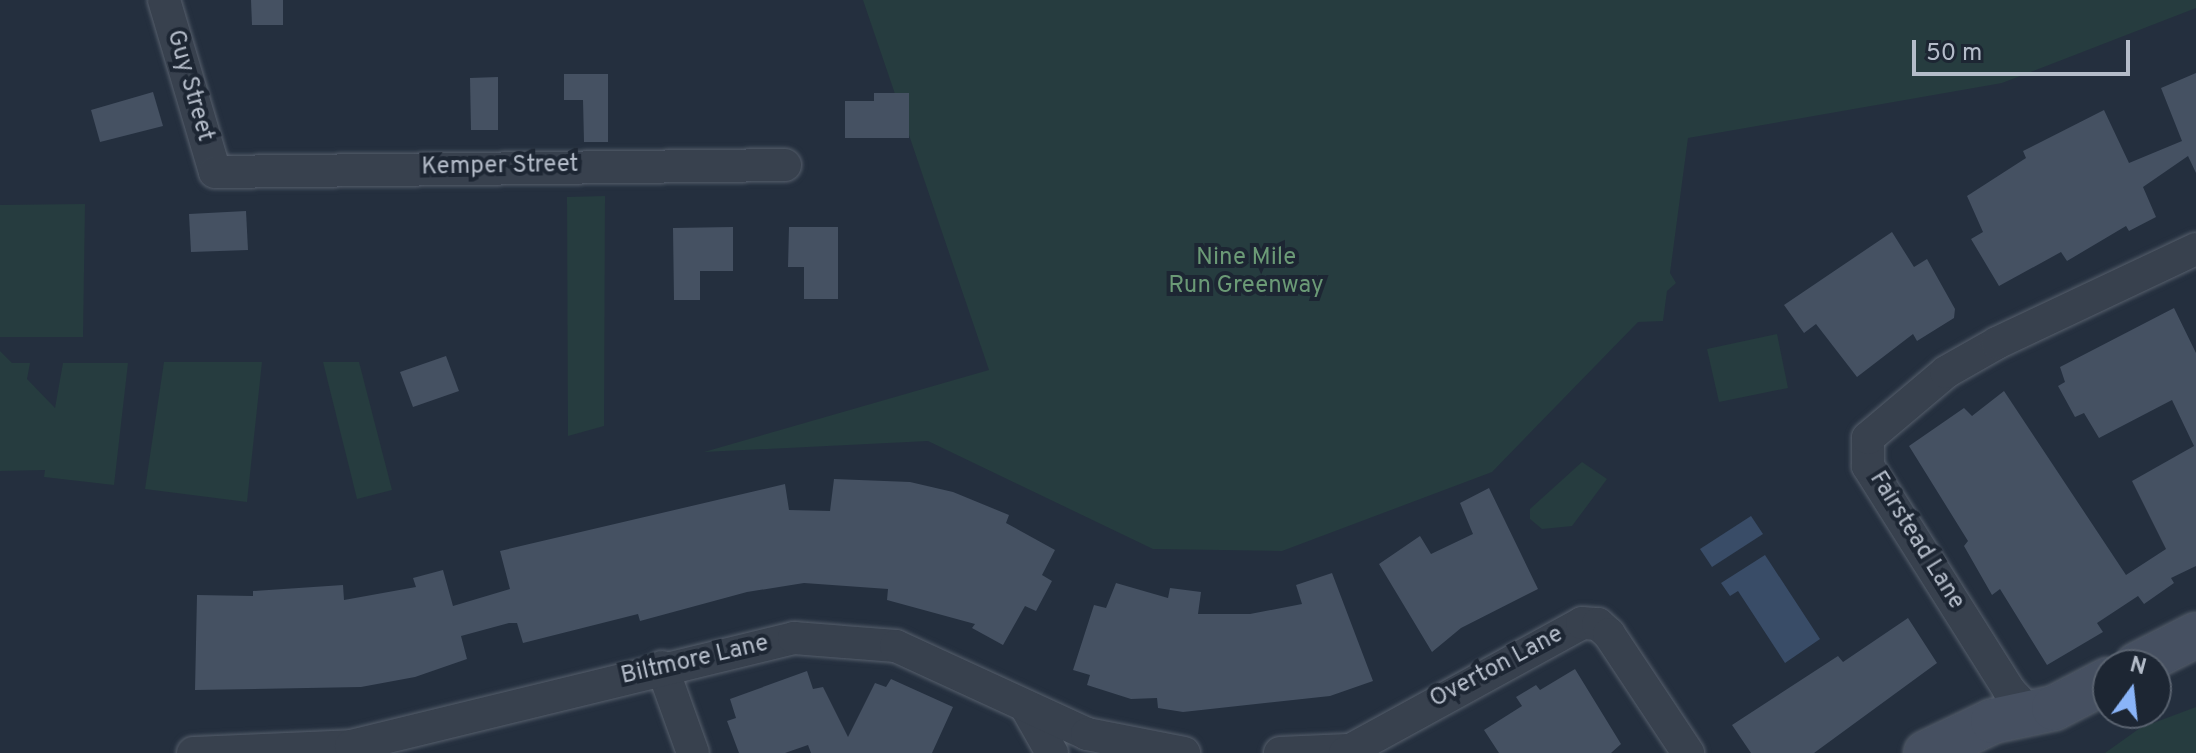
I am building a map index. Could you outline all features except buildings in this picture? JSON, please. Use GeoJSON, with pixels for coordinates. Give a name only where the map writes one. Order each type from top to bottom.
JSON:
{"type":"FeatureCollection","features":[{"type":"Feature","properties":{"kind":"street","name":"Guy Street"},"geometry":{"type":"LineString","coordinates":[[164,0],[215,172]]}},
{"type":"Feature","properties":{"kind":"street","name":"Kemper Street"},"geometry":{"type":"LineString","coordinates":[[215,172],[785,165]]}},
{"type":"Feature","properties":{"kind":"street","name":"Fairstead Lane"},"geometry":{"type":"LineString","coordinates":[[2023,734],[2009,690],[1868,466],[1868,438],[1946,372],[1984,350],[2196,249]]}},
{"type":"Feature","properties":{"kind":"street","name":"Overton Lane"},"geometry":{"type":"LineString","coordinates":[[1346,752],[1582,623],[1598,624],[1609,634],[1688,753]]}},
{"type":"Feature","properties":{"kind":"street"},"geometry":{"type":"LineString","coordinates":[[2168,649],[2196,635]]}},
{"type":"Feature","properties":{"kind":"street","name":"Biltmore Lane"},"geometry":{"type":"LineString","coordinates":[[193,753],[352,750],[662,667],[794,638],[896,646],[1087,734],[1184,753]]}},
{"type":"Feature","properties":{"kind":"street"},"geometry":{"type":"LineString","coordinates":[[662,667],[693,753]]}},
{"type":"Feature","properties":{"kind":"street"},"geometry":{"type":"LineString","coordinates":[[1926,753],[1993,721],[2023,734],[2092,690]]}},
{"type":"Feature","properties":{"kind":"street"},"geometry":{"type":"LineString","coordinates":[[1026,707],[1052,753]]}},
{"type":"Feature","properties":{"kind":"street"},"geometry":{"type":"LineString","coordinates":[[1280,753],[1346,752]]}},
{"type":"Feature","properties":{"kind":"green space","name":"Nine Mile Run Greenway"},"geometry":{"type":"Polygon","coordinates":[[[863,0],[2196,0],[2196,8],[2002,83],[1688,138],[1670,273],[1676,283],[1667,291],[1663,321],[1638,322],[1492,472],[1282,551],[1153,549],[928,441],[704,452],[989,370],[863,0]]]}},
{"type":"Feature","properties":{"kind":"green space"},"geometry":{"type":"Polygon","coordinates":[[[605,196],[604,426],[568,436],[567,197],[605,196]]]}},
{"type":"Feature","properties":{"kind":"green space"},"geometry":{"type":"Polygon","coordinates":[[[85,204],[83,337],[0,337],[0,205],[85,204]]]}},
{"type":"Feature","properties":{"kind":"green space"},"geometry":{"type":"Polygon","coordinates":[[[1777,334],[1788,388],[1719,402],[1707,349],[1777,334]]]}},
{"type":"Feature","properties":{"kind":"green space"},"geometry":{"type":"Polygon","coordinates":[[[0,351],[12,363],[30,363],[27,379],[55,408],[63,363],[128,363],[114,485],[44,477],[45,470],[0,471],[0,351]]]}},
{"type":"Feature","properties":{"kind":"green space"},"geometry":{"type":"Polygon","coordinates":[[[164,362],[262,362],[247,502],[145,489],[164,362]]]}},
{"type":"Feature","properties":{"kind":"green space"},"geometry":{"type":"Polygon","coordinates":[[[323,362],[359,362],[392,490],[357,499],[323,362]]]}},
{"type":"Feature","properties":{"kind":"green space"},"geometry":{"type":"Polygon","coordinates":[[[1582,462],[1607,479],[1572,526],[1542,529],[1530,519],[1530,509],[1582,462]]]}},
{"type":"Feature","properties":{"kind":"green space"},"geometry":{"type":"Polygon","coordinates":[[[2196,707],[2196,753],[2105,753],[2139,729],[2172,729],[2172,716],[2196,707]]]}},
{"type":"Feature","properties":{"kind":"water"},"geometry":{"type":"Polygon","coordinates":[[[1751,516],[1763,534],[1712,567],[1700,549],[1751,516]]]}},
{"type":"Feature","properties":{"kind":"water"},"geometry":{"type":"Polygon","coordinates":[[[1765,555],[1820,639],[1785,663],[1738,591],[1730,596],[1721,583],[1765,555]]]}}]}
